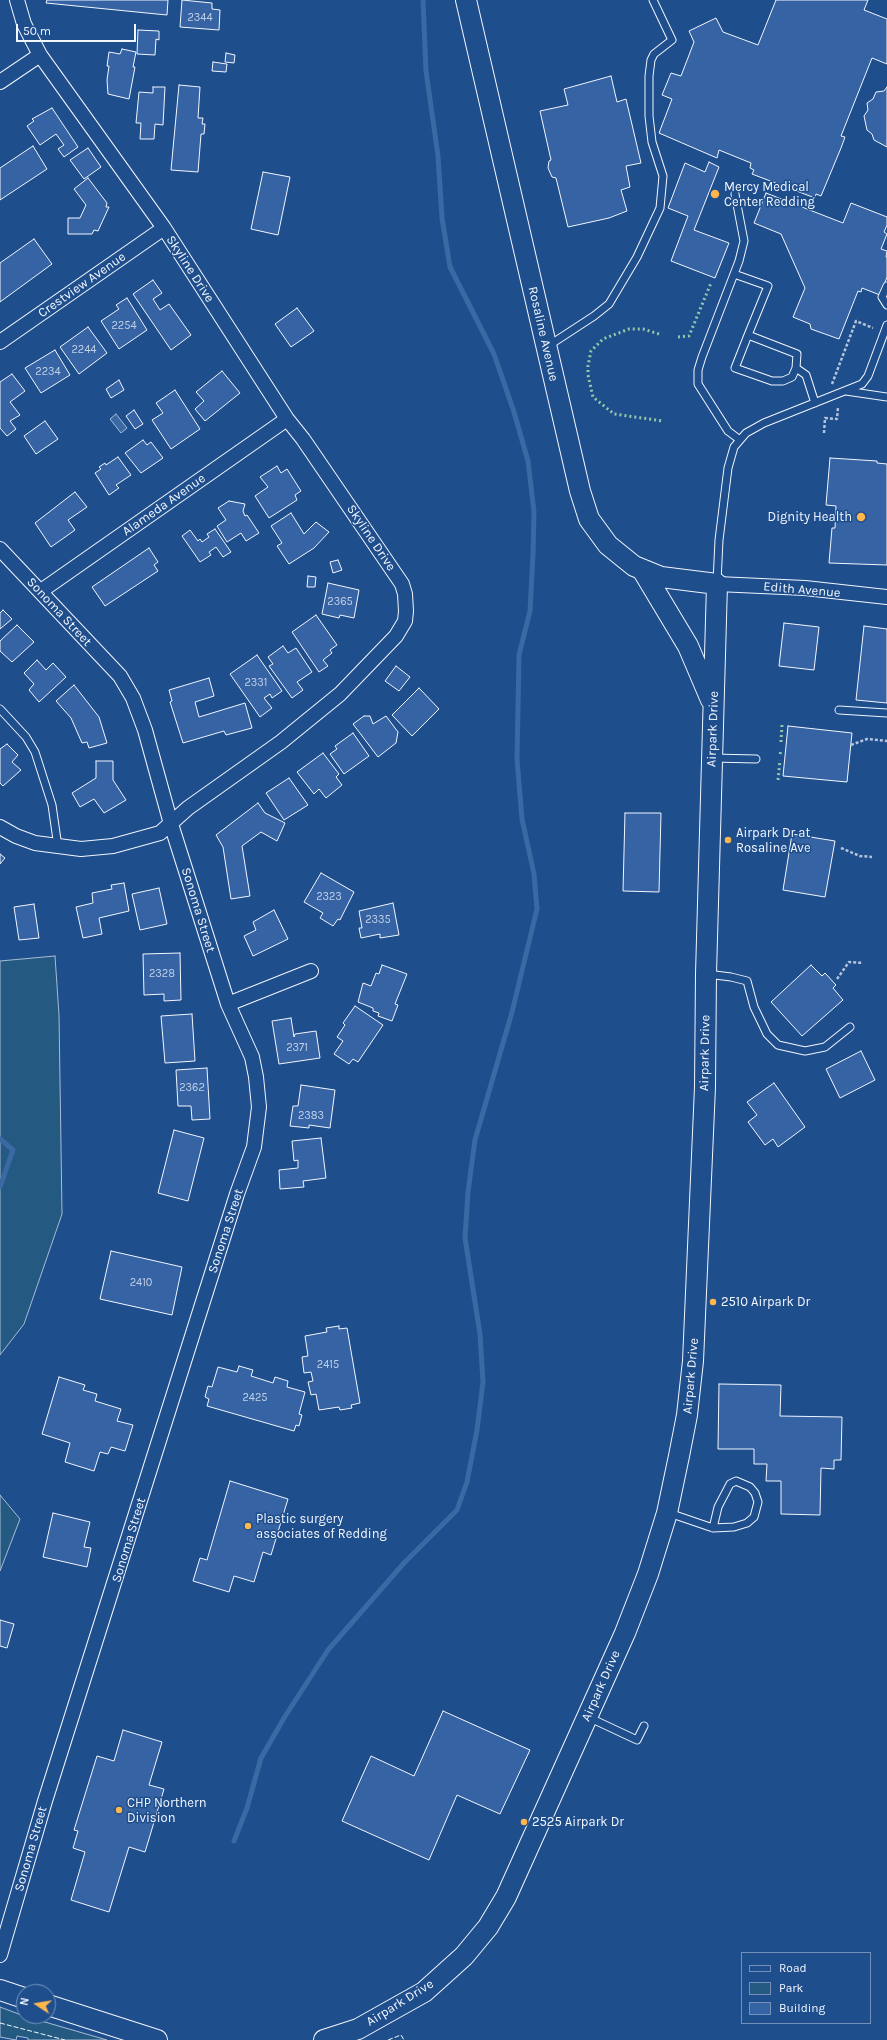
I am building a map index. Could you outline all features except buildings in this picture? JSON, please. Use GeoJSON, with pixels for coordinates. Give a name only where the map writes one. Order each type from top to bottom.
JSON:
{"type":"FeatureCollection","features":[{"type":"Feature","properties":{"kind":"street","name":"Skyline Drive"},"geometry":{"type":"LineString","coordinates":[[0,827],[28,841],[58,847],[81,849],[113,846],[160,833],[188,808],[281,742],[340,694],[396,636],[405,621],[406,602],[402,584],[287,418],[164,228],[40,55],[24,24],[17,0]]}},
{"type":"Feature","properties":{"kind":"street","name":"Rosaline Avenue"},"geometry":{"type":"LineString","coordinates":[[466,0],[580,491],[589,519],[600,536],[616,553],[644,571],[668,578],[717,584]]}},
{"type":"Feature","properties":{"kind":"street"},"geometry":{"type":"LineString","coordinates":[[0,82],[40,55]]}},
{"type":"Feature","properties":{"kind":"street","name":"Crestview Avenue"},"geometry":{"type":"LineString","coordinates":[[0,342],[164,228]]}},
{"type":"Feature","properties":{"kind":"street","name":"Alameda Avenue"},"geometry":{"type":"LineString","coordinates":[[41,591],[287,418]]}},
{"type":"Feature","properties":{"kind":"street","name":"Sonoma Street"},"geometry":{"type":"LineString","coordinates":[[0,549],[41,591],[127,686],[145,730],[171,824],[228,1004],[249,1050],[256,1077],[259,1107],[254,1147],[237,1194],[45,1801],[0,1955]]}},
{"type":"Feature","properties":{"kind":"street"},"geometry":{"type":"LineString","coordinates":[[644,571],[688,646],[714,707]]}},
{"type":"Feature","properties":{"kind":"street","name":"Edith Avenue"},"geometry":{"type":"LineString","coordinates":[[717,584],[805,588],[887,597]]}},
{"type":"Feature","properties":{"kind":"street","name":"Airpark Drive"},"geometry":{"type":"LineString","coordinates":[[324,2040],[358,2029],[424,1992],[464,1956],[488,1927],[506,1897],[625,1633],[648,1574],[667,1513],[688,1415],[693,1361],[705,1087],[706,974],[717,584]]}},
{"type":"Feature","properties":{"kind":"street"},"geometry":{"type":"LineString","coordinates":[[228,1004],[311,971]]}},
{"type":"Feature","properties":{"kind":"street"},"geometry":{"type":"LineString","coordinates":[[0,1990],[16,1995]]}},
{"type":"Feature","properties":{"kind":"street"},"geometry":{"type":"LineString","coordinates":[[56,2008],[157,2040]]}},
{"type":"Feature","properties":{"kind":"lane"},"geometry":{"type":"LineString","coordinates":[[546,347],[594,316],[609,304],[638,257],[660,208],[663,176],[652,142],[649,116],[649,76],[651,60],[654,54],[672,40],[653,0]]}},
{"type":"Feature","properties":{"kind":"lane"},"geometry":{"type":"LineString","coordinates":[[735,194],[744,241],[734,274],[702,357],[698,370],[698,384],[728,431],[740,440]]}},
{"type":"Feature","properties":{"kind":"lane"},"geometry":{"type":"LineString","coordinates":[[734,274],[768,286],[748,335],[735,368],[772,381],[782,381],[792,377],[796,368],[797,354],[748,335]]}},
{"type":"Feature","properties":{"kind":"lane"},"geometry":{"type":"LineString","coordinates":[[887,286],[882,297],[887,305]]}},
{"type":"Feature","properties":{"kind":"lane"},"geometry":{"type":"LineString","coordinates":[[717,584],[719,540],[728,468],[734,447],[752,428],[846,392],[862,384],[868,376],[887,325]]}},
{"type":"Feature","properties":{"kind":"lane"},"geometry":{"type":"LineString","coordinates":[[796,368],[806,375],[815,403]]}},
{"type":"Feature","properties":{"kind":"lane"},"geometry":{"type":"LineString","coordinates":[[846,392],[887,397]]}},
{"type":"Feature","properties":{"kind":"lane"},"geometry":{"type":"LineString","coordinates":[[0,709],[26,737],[35,752],[52,805],[58,847]]}},
{"type":"Feature","properties":{"kind":"lane"},"geometry":{"type":"LineString","coordinates":[[839,710],[887,713]]}},
{"type":"Feature","properties":{"kind":"lane"},"geometry":{"type":"LineString","coordinates":[[712,758],[756,759]]}},
{"type":"Feature","properties":{"kind":"lane"},"geometry":{"type":"LineString","coordinates":[[706,974],[731,977],[747,981],[754,1007],[767,1034],[778,1045],[805,1051],[825,1047],[850,1027]]}},
{"type":"Feature","properties":{"kind":"lane"},"geometry":{"type":"LineString","coordinates":[[667,1513],[713,1528],[734,1527],[747,1523],[754,1517],[758,1502],[755,1493],[750,1487],[736,1481],[730,1484],[718,1507],[713,1528]]}},
{"type":"Feature","properties":{"kind":"lane"},"geometry":{"type":"LineString","coordinates":[[587,1717],[637,1740],[644,1726]]}},
{"type":"Feature","properties":{"kind":"path"},"geometry":{"type":"LineString","coordinates":[[829,398],[831,388],[856,321],[884,332]]}},
{"type":"Feature","properties":{"kind":"path"},"geometry":{"type":"LineString","coordinates":[[824,433],[825,418],[837,419],[838,407]]}},
{"type":"Feature","properties":{"kind":"path"},"geometry":{"type":"LineString","coordinates":[[851,745],[867,739],[887,741]]}},
{"type":"Feature","properties":{"kind":"path"},"geometry":{"type":"LineString","coordinates":[[841,848],[860,856],[872,857]]}},
{"type":"Feature","properties":{"kind":"path"},"geometry":{"type":"LineString","coordinates":[[837,979],[849,962],[862,963]]}},
{"type":"Feature","properties":{"kind":"green space"},"geometry":{"type":"Polygon","coordinates":[[[55,956],[59,1015],[62,1214],[24,1324],[0,1355],[0,961],[55,956]]]}},
{"type":"Feature","properties":{"kind":"green space"},"geometry":{"type":"Polygon","coordinates":[[[0,1495],[20,1519],[0,1571],[0,1495]]]}},
{"type":"Feature","properties":{"kind":"green space"},"geometry":{"type":"Polygon","coordinates":[[[0,2007],[16,2013],[16,2024],[52,2024],[107,2040],[28,2040],[28,2038],[17,2036],[16,2040],[0,2037],[0,2007]]]}},
{"type":"Feature","properties":{"kind":"shaded area"},"geometry":{"type":"Polygon","coordinates":[[[116,414],[127,428],[121,433],[110,419],[116,414]]]}},
{"type":"Feature","properties":{"kind":"waterway"},"geometry":{"type":"LineString","coordinates":[[234,1841],[247,1808],[261,1758],[284,1718],[328,1650],[404,1563],[457,1510],[467,1482],[477,1430],[483,1382],[480,1334],[465,1238],[468,1192],[475,1140],[512,1012],[537,909],[534,874],[522,819],[517,759],[519,655],[530,611],[533,555],[534,512],[528,461],[514,412],[494,354],[450,267],[442,218],[438,156],[426,71],[423,0]]}},
{"type":"Feature","properties":{"kind":"waterway"},"geometry":{"type":"LineString","coordinates":[[0,1139],[13,1150],[0,1187]]}},
{"type":"Feature","properties":{"kind":"hedge"},"geometry":{"type":"LineString","coordinates":[[678,337],[689,336],[711,283]]}},
{"type":"Feature","properties":{"kind":"hedge"},"geometry":{"type":"LineString","coordinates":[[659,334],[643,329],[629,329],[603,339],[591,351],[588,375],[593,397],[614,414],[663,421]]}},
{"type":"Feature","properties":{"kind":"hedge"},"geometry":{"type":"LineString","coordinates":[[781,742],[782,725]]}},
{"type":"Feature","properties":{"kind":"hedge"},"geometry":{"type":"LineString","coordinates":[[778,780],[780,760]]}},
{"type":"Feature","properties":{"kind":"fence"},"geometry":{"type":"LineString","coordinates":[[0,2023],[65,2040]]}},
{"type":"Feature","properties":{"kind":"fence"},"geometry":{"type":"LineString","coordinates":[[388,2040],[401,2035],[404,2040]]}},
{"type":"Feature","properties":{"kind":"place","name":"Mercy Medical Center Redding"},"geometry":{"type":"Point","coordinates":[715,194]}},
{"type":"Feature","properties":{"kind":"place","name":"Dignity Health"},"geometry":{"type":"Point","coordinates":[861,517]}},
{"type":"Feature","properties":{"kind":"place","name":"Airpark Dr at Rosaline Ave"},"geometry":{"type":"Point","coordinates":[728,840]}},
{"type":"Feature","properties":{"kind":"place","name":"2510 Airpark Dr"},"geometry":{"type":"Point","coordinates":[713,1302]}},
{"type":"Feature","properties":{"kind":"place","name":"Plastic surgery associates of Redding"},"geometry":{"type":"Point","coordinates":[248,1526]}},
{"type":"Feature","properties":{"kind":"place","name":"CHP Northern Division"},"geometry":{"type":"Point","coordinates":[119,1810]}},
{"type":"Feature","properties":{"kind":"place","name":"2525 Airpark Dr"},"geometry":{"type":"Point","coordinates":[524,1822]}}]}
